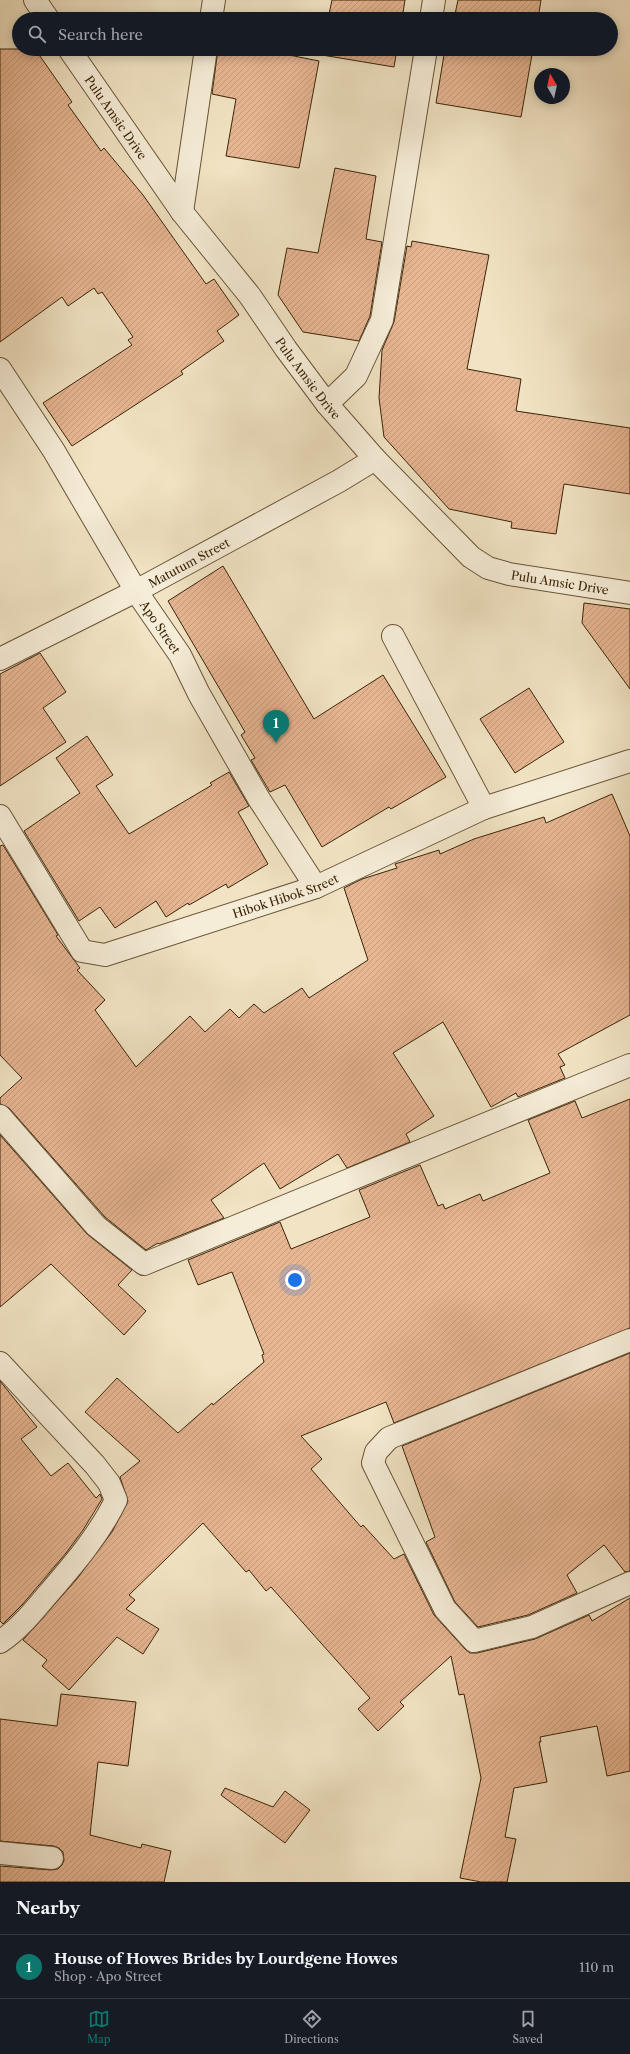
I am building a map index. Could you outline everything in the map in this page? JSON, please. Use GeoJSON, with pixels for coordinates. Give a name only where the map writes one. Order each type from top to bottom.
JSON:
{"type":"FeatureCollection","features":[{"type":"Feature","properties":{"kind":"street"},"geometry":{"type":"LineString","coordinates":[[35,0],[43,12]]}},
{"type":"Feature","properties":{"kind":"street"},"geometry":{"type":"LineString","coordinates":[[212,12],[214,0]]}},
{"type":"Feature","properties":{"kind":"street"},"geometry":{"type":"LineString","coordinates":[[432,12],[434,0]]}},
{"type":"Feature","properties":{"kind":"street","name":"Pulu Amsic Drive"},"geometry":{"type":"LineString","coordinates":[[74,56],[182,212],[250,296],[286,349],[328,404],[375,459],[471,557],[488,568],[509,574],[630,592]]}},
{"type":"Feature","properties":{"kind":"street"},"geometry":{"type":"LineString","coordinates":[[182,212],[205,56]]}},
{"type":"Feature","properties":{"kind":"street"},"geometry":{"type":"LineString","coordinates":[[328,404],[356,376],[382,320],[425,56]]}},
{"type":"Feature","properties":{"kind":"street","name":"Apo Street"},"geometry":{"type":"LineString","coordinates":[[0,369],[54,451],[136,591],[180,655],[199,694],[258,799],[316,888]]}},
{"type":"Feature","properties":{"kind":"street","name":"Matutum Street"},"geometry":{"type":"LineString","coordinates":[[0,659],[136,591],[339,481],[375,459]]}},
{"type":"Feature","properties":{"kind":"street"},"geometry":{"type":"LineString","coordinates":[[393,636],[484,808]]}},
{"type":"Feature","properties":{"kind":"street","name":"Hibok Hibok Street"},"geometry":{"type":"LineString","coordinates":[[0,816],[82,952],[105,955],[316,888],[484,808],[630,761]]}},
{"type":"Feature","properties":{"kind":"street"},"geometry":{"type":"LineString","coordinates":[[0,1116],[96,1226],[144,1264],[630,1065]]}},
{"type":"Feature","properties":{"kind":"street"},"geometry":{"type":"LineString","coordinates":[[630,1340],[389,1438],[376,1452],[373,1463],[445,1610],[474,1641],[532,1627],[630,1583]]}},
{"type":"Feature","properties":{"kind":"street"},"geometry":{"type":"LineString","coordinates":[[0,1363],[95,1465],[109,1483],[116,1500],[107,1519],[71,1568],[16,1631],[0,1642]]}},
{"type":"Feature","properties":{"kind":"street"},"geometry":{"type":"LineString","coordinates":[[0,1853],[52,1858]]}},
{"type":"Feature","properties":{"kind":"building"},"geometry":{"type":"Polygon","coordinates":[[[332,0],[405,0],[403,12],[329,12],[332,0]]]}},
{"type":"Feature","properties":{"kind":"building"},"geometry":{"type":"Polygon","coordinates":[[[458,0],[541,0],[539,12],[455,12],[458,0]]]}},
{"type":"Feature","properties":{"kind":"building"},"geometry":{"type":"Polygon","coordinates":[[[0,49],[12,49],[12,56],[40,56],[72,102],[68,105],[101,151],[104,148],[143,195],[206,284],[214,279],[239,315],[217,331],[224,341],[181,371],[183,374],[72,446],[43,403],[132,345],[128,340],[133,337],[102,292],[98,294],[94,288],[68,306],[62,297],[0,342],[0,49]]]}},
{"type":"Feature","properties":{"kind":"building"},"geometry":{"type":"Polygon","coordinates":[[[217,56],[294,56],[319,61],[299,168],[226,156],[236,99],[212,94],[217,56]]]}},
{"type":"Feature","properties":{"kind":"building"},"geometry":{"type":"Polygon","coordinates":[[[328,56],[396,56],[394,67],[328,56]]]}},
{"type":"Feature","properties":{"kind":"building"},"geometry":{"type":"Polygon","coordinates":[[[444,56],[532,56],[521,117],[436,103],[444,56]]]}},
{"type":"Feature","properties":{"kind":"building"},"geometry":{"type":"Polygon","coordinates":[[[335,168],[376,176],[366,239],[382,242],[370,316],[359,341],[303,332],[278,295],[287,248],[318,253],[335,168]]]}},
{"type":"Feature","properties":{"kind":"building"},"geometry":{"type":"Polygon","coordinates":[[[412,241],[489,255],[467,369],[521,379],[516,411],[630,428],[630,494],[564,484],[556,534],[511,528],[512,522],[449,509],[384,437],[379,398],[382,350],[394,322],[407,246],[411,247],[412,241]]]}},
{"type":"Feature","properties":{"kind":"building"},"geometry":{"type":"Polygon","coordinates":[[[223,566],[314,719],[383,675],[446,777],[391,809],[389,807],[322,847],[285,785],[270,792],[251,760],[255,758],[241,735],[245,732],[168,601],[223,566]]]}},
{"type":"Feature","properties":{"kind":"building"},"geometry":{"type":"Polygon","coordinates":[[[584,603],[630,609],[630,689],[582,623],[584,603]]]}},
{"type":"Feature","properties":{"kind":"building"},"geometry":{"type":"Polygon","coordinates":[[[40,653],[66,692],[43,708],[66,742],[0,786],[0,674],[40,653]]]}},
{"type":"Feature","properties":{"kind":"building"},"geometry":{"type":"Polygon","coordinates":[[[529,688],[564,742],[515,773],[480,719],[529,688]]]}},
{"type":"Feature","properties":{"kind":"building"},"geometry":{"type":"Polygon","coordinates":[[[87,736],[113,775],[96,786],[129,834],[212,785],[210,783],[229,772],[249,806],[238,812],[268,864],[228,888],[226,884],[189,905],[188,903],[166,917],[156,901],[115,928],[100,907],[79,921],[24,831],[80,793],[56,758],[87,736]]]}},
{"type":"Feature","properties":{"kind":"building"},"geometry":{"type":"Polygon","coordinates":[[[612,794],[630,836],[630,1015],[558,1054],[565,1065],[560,1067],[565,1078],[518,1097],[516,1093],[491,1107],[443,1022],[393,1053],[434,1116],[406,1134],[410,1142],[347,1168],[338,1154],[280,1189],[264,1163],[211,1200],[224,1218],[159,1244],[158,1243],[146,1250],[105,1217],[9,1108],[0,1104],[0,1098],[22,1078],[0,1055],[0,846],[3,845],[58,935],[56,936],[80,968],[77,970],[105,1000],[95,1010],[136,1067],[190,1016],[205,1032],[230,1009],[239,1018],[254,1004],[264,1013],[302,988],[309,998],[368,960],[344,888],[362,879],[397,868],[395,864],[439,850],[440,854],[474,839],[544,817],[546,823],[612,794]]]}},
{"type":"Feature","properties":{"kind":"building"},"geometry":{"type":"Polygon","coordinates":[[[630,1099],[630,1328],[394,1423],[386,1402],[301,1436],[322,1459],[311,1469],[361,1527],[363,1525],[394,1559],[404,1554],[434,1615],[470,1653],[477,1653],[535,1639],[589,1615],[592,1621],[630,1598],[630,1771],[607,1776],[597,1726],[540,1737],[541,1742],[539,1742],[547,1782],[514,1788],[505,1837],[516,1839],[507,1882],[481,1882],[460,1878],[481,1778],[464,1694],[459,1695],[451,1656],[400,1702],[404,1706],[378,1731],[358,1709],[370,1698],[271,1587],[266,1591],[249,1570],[246,1572],[203,1523],[129,1595],[135,1600],[126,1609],[159,1629],[143,1654],[117,1637],[69,1690],[42,1666],[47,1660],[23,1640],[76,1580],[112,1532],[128,1501],[120,1477],[140,1461],[85,1412],[117,1378],[178,1433],[212,1403],[213,1405],[264,1362],[262,1355],[264,1354],[232,1272],[198,1285],[188,1260],[280,1222],[291,1249],[370,1217],[359,1190],[420,1165],[438,1206],[443,1204],[445,1209],[480,1194],[483,1201],[550,1173],[528,1120],[575,1101],[582,1118],[630,1099]]]}},
{"type":"Feature","properties":{"kind":"building"},"geometry":{"type":"Polygon","coordinates":[[[0,1135],[87,1234],[132,1270],[118,1285],[146,1311],[124,1335],[51,1264],[0,1307],[0,1135]]]}},
{"type":"Feature","properties":{"kind":"building"},"geometry":{"type":"Polygon","coordinates":[[[630,1353],[630,1571],[625,1572],[604,1545],[567,1575],[577,1593],[528,1615],[478,1627],[455,1602],[426,1542],[435,1537],[402,1446],[630,1353]]]}},
{"type":"Feature","properties":{"kind":"building"},"geometry":{"type":"Polygon","coordinates":[[[0,1381],[37,1427],[21,1439],[51,1476],[68,1463],[96,1498],[100,1494],[102,1499],[83,1530],[66,1553],[22,1605],[3,1624],[0,1621],[0,1381]]]}},
{"type":"Feature","properties":{"kind":"building"},"geometry":{"type":"Polygon","coordinates":[[[61,1694],[136,1702],[128,1766],[98,1762],[90,1835],[141,1848],[142,1844],[171,1851],[164,1882],[0,1882],[0,1866],[51,1870],[58,1869],[64,1860],[63,1852],[54,1846],[0,1841],[0,1719],[57,1726],[61,1694]]]}},
{"type":"Feature","properties":{"kind":"building"},"geometry":{"type":"Polygon","coordinates":[[[225,1788],[273,1807],[285,1791],[310,1810],[285,1843],[221,1795],[225,1788]]]}},
{"type":"Feature","properties":{"kind":"place","name":"House of Howes Brides by Lourdgene Howes"},"geometry":{"type":"Point","coordinates":[276,743]}}]}
